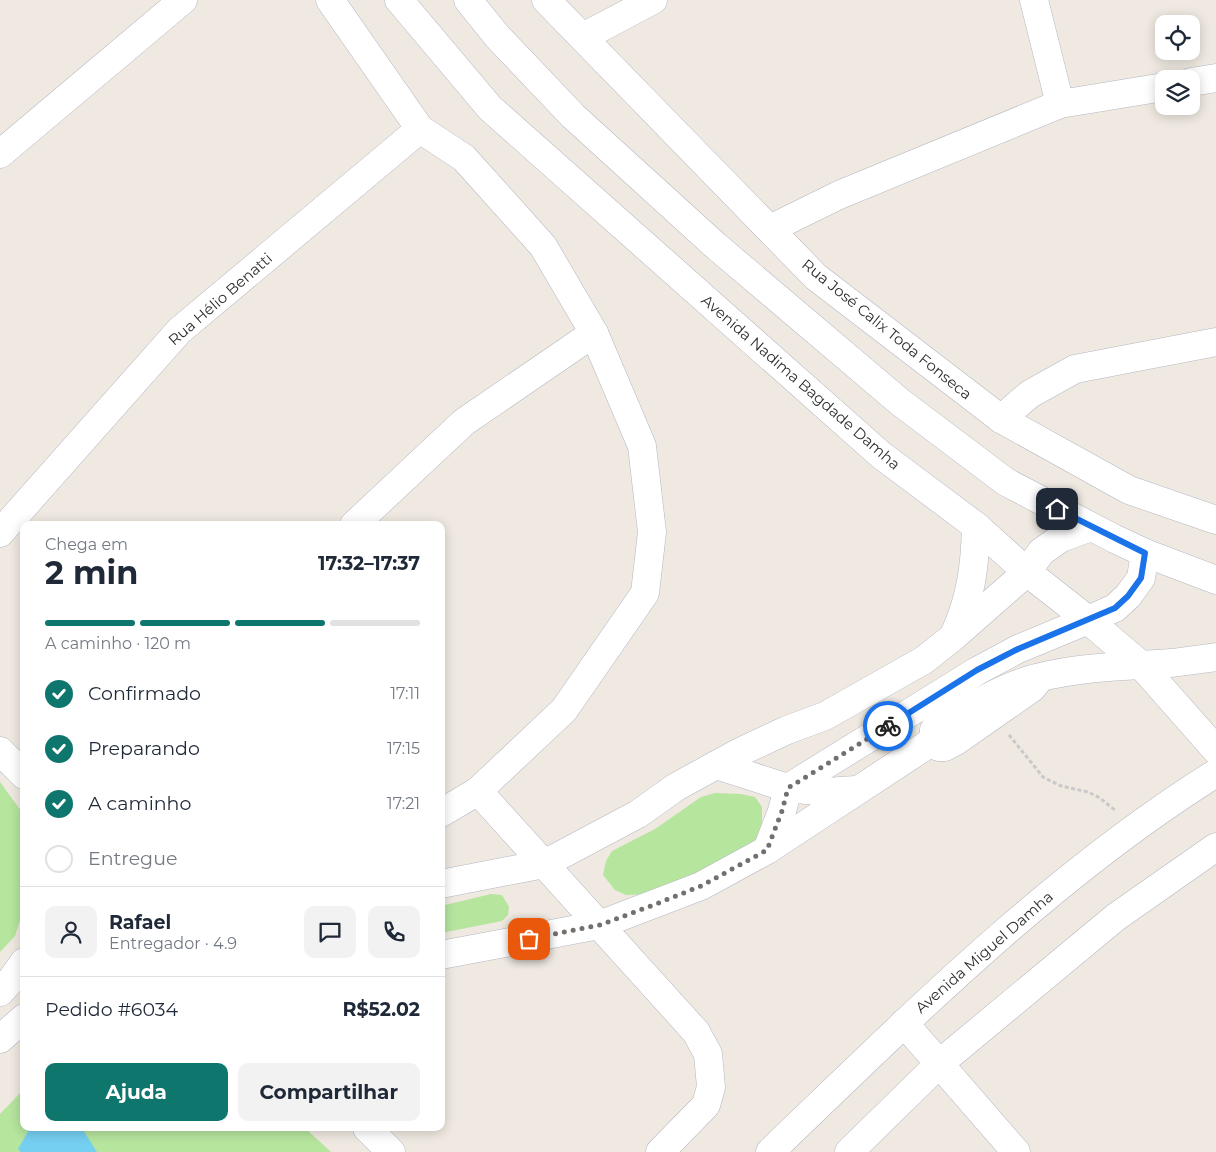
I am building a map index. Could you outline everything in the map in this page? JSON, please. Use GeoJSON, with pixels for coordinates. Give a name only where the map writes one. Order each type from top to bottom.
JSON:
{"type":"FeatureCollection","features":[{"type":"Feature","properties":{"kind":"street"},"geometry":{"type":"LineString","coordinates":[[0,154],[183,0]]}},
{"type":"Feature","properties":{"kind":"street"},"geometry":{"type":"LineString","coordinates":[[330,0],[420,129],[464,158],[543,246],[594,333],[642,446],[652,532],[645,593],[564,710],[478,791],[445,811]]}},
{"type":"Feature","properties":{"kind":"street","name":"Avenida Nadima Bagdade Damha"},"geometry":{"type":"LineString","coordinates":[[399,0],[490,108],[881,455],[976,526],[1027,572],[1141,665],[1216,750]]}},
{"type":"Feature","properties":{"kind":"street"},"geometry":{"type":"LineString","coordinates":[[468,0],[497,36],[573,116],[716,246],[900,402],[1006,482],[1145,553],[1216,580]]}},
{"type":"Feature","properties":{"kind":"street","name":"Rua José Calix Toda Fonseca"},"geometry":{"type":"LineString","coordinates":[[546,0],[816,277],[1001,419],[1129,490],[1216,520]]}},
{"type":"Feature","properties":{"kind":"street"},"geometry":{"type":"LineString","coordinates":[[583,38],[653,0]]}},
{"type":"Feature","properties":{"kind":"street"},"geometry":{"type":"LineString","coordinates":[[1034,0],[1060,104]]}},
{"type":"Feature","properties":{"kind":"street"},"geometry":{"type":"LineString","coordinates":[[1200,81],[1216,78]]}},
{"type":"Feature","properties":{"kind":"street"},"geometry":{"type":"LineString","coordinates":[[770,229],[839,195],[1060,104],[1155,88]]}},
{"type":"Feature","properties":{"kind":"street","name":"Rua Hélio Benatti"},"geometry":{"type":"LineString","coordinates":[[0,533],[178,332],[420,129]]}},
{"type":"Feature","properties":{"kind":"street"},"geometry":{"type":"LineString","coordinates":[[358,521],[464,422],[594,333]]}},
{"type":"Feature","properties":{"kind":"street"},"geometry":{"type":"LineString","coordinates":[[1001,419],[1030,394],[1075,369],[1216,342]]}},
{"type":"Feature","properties":{"kind":"street"},"geometry":{"type":"LineString","coordinates":[[953,637],[963,616],[970,591],[975,564],[976,526]]}},
{"type":"Feature","properties":{"kind":"street"},"geometry":{"type":"LineString","coordinates":[[445,883],[544,864],[638,814],[676,787],[716,765],[764,740],[825,716],[924,660],[1027,572],[1041,552],[1061,538],[1091,527]]}},
{"type":"Feature","properties":{"kind":"street"},"geometry":{"type":"LineString","coordinates":[[767,850],[782,811],[788,788],[977,670],[1062,629],[1115,608],[1128,596],[1141,578],[1145,553]]}},
{"type":"Feature","properties":{"kind":"street"},"geometry":{"type":"LineString","coordinates":[[953,637],[977,670]]}},
{"type":"Feature","properties":{"kind":"street"},"geometry":{"type":"LineString","coordinates":[[933,741],[934,730],[958,713],[1007,689],[1041,677],[1064,672],[1172,663],[1216,657]]}},
{"type":"Feature","properties":{"kind":"street"},"geometry":{"type":"LineString","coordinates":[[933,741],[939,747],[945,747],[1032,688],[1041,677]]}},
{"type":"Feature","properties":{"kind":"street"},"geometry":{"type":"LineString","coordinates":[[445,954],[600,925],[701,886],[767,850],[933,741]]}},
{"type":"Feature","properties":{"kind":"street"},"geometry":{"type":"LineString","coordinates":[[0,751],[20,771]]}},
{"type":"Feature","properties":{"kind":"street"},"geometry":{"type":"LineString","coordinates":[[716,765],[788,788],[826,792],[856,790]]}},
{"type":"Feature","properties":{"kind":"street","name":"Avenida Miguel Damha"},"geometry":{"type":"LineString","coordinates":[[770,1152],[945,985],[1069,878],[1162,807],[1216,773]]}},
{"type":"Feature","properties":{"kind":"street"},"geometry":{"type":"LineString","coordinates":[[478,791],[696,1032],[708,1054],[711,1087],[706,1105],[660,1152]]}},
{"type":"Feature","properties":{"kind":"street"},"geometry":{"type":"LineString","coordinates":[[849,1152],[940,1063],[1116,917],[1216,847]]}},
{"type":"Feature","properties":{"kind":"street"},"geometry":{"type":"LineString","coordinates":[[0,992],[20,968]]}},
{"type":"Feature","properties":{"kind":"street"},"geometry":{"type":"LineString","coordinates":[[0,1039],[20,1022]]}},
{"type":"Feature","properties":{"kind":"street"},"geometry":{"type":"LineString","coordinates":[[904,1023],[1016,1152]]}},
{"type":"Feature","properties":{"kind":"street"},"geometry":{"type":"LineString","coordinates":[[370,1131],[391,1152]]}},
{"type":"Feature","properties":{"kind":"path"},"geometry":{"type":"LineString","coordinates":[[993,716],[1043,777],[1061,786],[1088,792],[1100,798],[1136,828]]}},
{"type":"Feature","properties":{"kind":"green space"},"geometry":{"type":"Polygon","coordinates":[[[0,782],[20,810],[20,920],[15,936],[0,952],[0,782]]]}},
{"type":"Feature","properties":{"kind":"green space"},"geometry":{"type":"Polygon","coordinates":[[[715,793],[741,794],[755,797],[762,807],[762,823],[756,839],[738,855],[653,894],[626,895],[615,890],[603,875],[606,861],[612,851],[655,829],[701,797],[715,793]]]}},
{"type":"Feature","properties":{"kind":"green space"},"geometry":{"type":"Polygon","coordinates":[[[491,894],[502,895],[509,907],[508,915],[502,921],[445,932],[445,905],[491,894]]]}},
{"type":"Feature","properties":{"kind":"green space"},"geometry":{"type":"Polygon","coordinates":[[[20,1093],[20,1131],[308,1131],[331,1152],[0,1152],[0,1114],[20,1093]]]}},
{"type":"Feature","properties":{"kind":"water"},"geometry":{"type":"Polygon","coordinates":[[[28,1131],[84,1131],[97,1152],[21,1152],[18,1149],[28,1131]]]}},
{"type":"Feature","properties":{"kind":"way so far"},"geometry":{"type":"LineString","coordinates":[[529,939],[600,925],[701,886],[767,850],[782,811],[788,788],[888,726]]}},
{"type":"Feature","properties":{"kind":"route"},"geometry":{"type":"LineString","coordinates":[[888,726],[977,670],[1062,629],[1115,608],[1128,596],[1141,578],[1145,553],[1115,540],[1057,509]]}}]}
